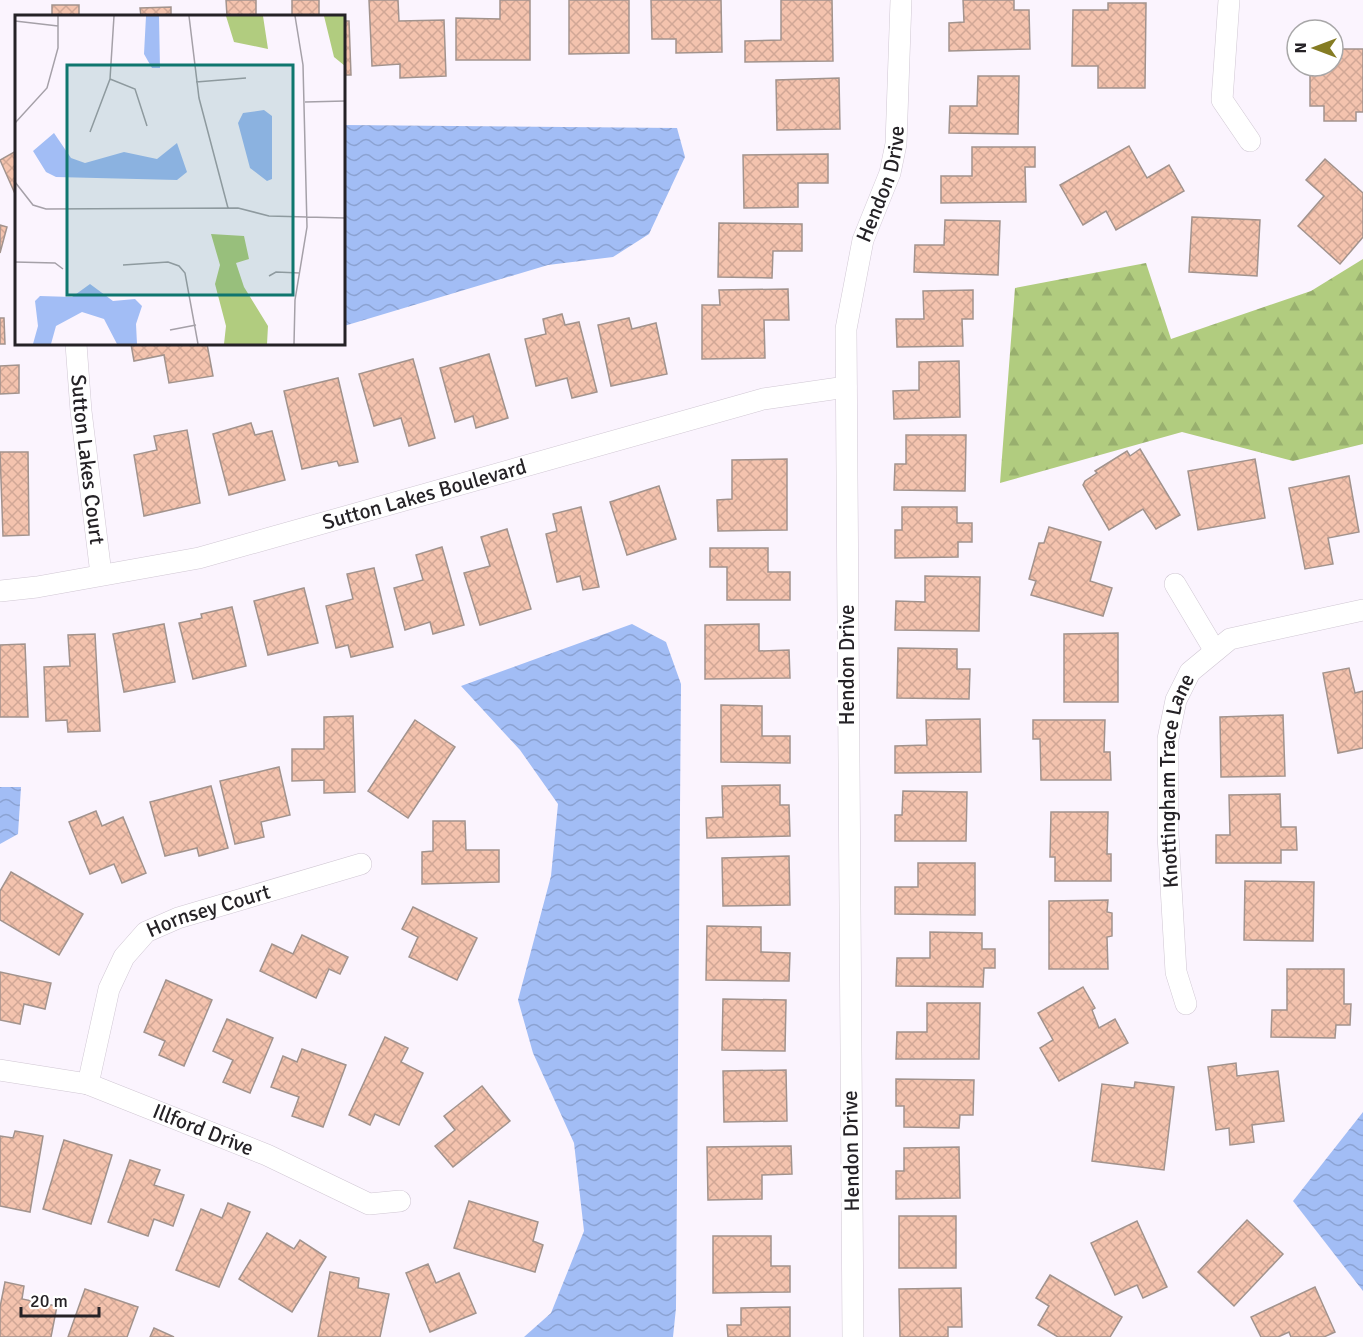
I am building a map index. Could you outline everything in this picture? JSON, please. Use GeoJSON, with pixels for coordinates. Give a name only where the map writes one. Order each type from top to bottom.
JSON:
{"type":"FeatureCollection","features":[{"type":"Feature","properties":{"kind":"street","name":"Hendon Drive"},"geometry":{"type":"LineString","coordinates":[[853,1337],[846,329],[855,272],[863,240],[890,173],[896,144],[901,0]]}},
{"type":"Feature","properties":{"kind":"street"},"geometry":{"type":"LineString","coordinates":[[1229,0],[1222,100],[1250,141]]}},
{"type":"Feature","properties":{"kind":"street","name":"Sutton Lakes Court"},"geometry":{"type":"LineString","coordinates":[[76,345],[101,574]]}},
{"type":"Feature","properties":{"kind":"street","name":"Sutton Lakes Boulevard"},"geometry":{"type":"LineString","coordinates":[[0,591],[37,587],[199,558],[763,399],[846,387]]}},
{"type":"Feature","properties":{"kind":"street"},"geometry":{"type":"LineString","coordinates":[[1174,584],[1215,651]]}},
{"type":"Feature","properties":{"kind":"street","name":"Knottingham Trace Lane"},"geometry":{"type":"LineString","coordinates":[[1186,1004],[1176,972],[1168,835],[1168,739],[1176,700],[1190,672],[1230,639],[1363,610]]}},
{"type":"Feature","properties":{"kind":"street","name":"Hornsey Court"},"geometry":{"type":"LineString","coordinates":[[88,1084],[109,989],[124,957],[146,932],[178,918],[361,864]]}},
{"type":"Feature","properties":{"kind":"street","name":"Illford Drive"},"geometry":{"type":"LineString","coordinates":[[0,1070],[88,1084],[267,1155],[369,1204],[400,1201]]}},
{"type":"Feature","properties":{"kind":"green space"},"geometry":{"type":"Polygon","coordinates":[[[1363,259],[1363,444],[1293,461],[1182,432],[1000,483],[1015,288],[1146,263],[1171,339],[1311,291],[1363,259]]]}},
{"type":"Feature","properties":{"kind":"water"},"geometry":{"type":"Polygon","coordinates":[[[345,125],[677,128],[685,157],[649,234],[613,257],[548,265],[345,326],[345,125]]]}},
{"type":"Feature","properties":{"kind":"water"},"geometry":{"type":"Polygon","coordinates":[[[632,624],[666,642],[681,684],[676,1308],[673,1337],[524,1337],[551,1313],[584,1231],[574,1143],[533,1053],[518,1000],[551,876],[558,804],[520,750],[461,686],[632,624]]]}},
{"type":"Feature","properties":{"kind":"water"},"geometry":{"type":"Polygon","coordinates":[[[0,787],[21,787],[18,834],[0,844],[0,787]]]}},
{"type":"Feature","properties":{"kind":"water"},"geometry":{"type":"Polygon","coordinates":[[[1363,1112],[1363,1291],[1293,1201],[1363,1112]]]}},
{"type":"Feature","properties":{"kind":"building"},"geometry":{"type":"Polygon","coordinates":[[[226,0],[256,0],[256,15],[227,15],[226,0]]]}},
{"type":"Feature","properties":{"kind":"building"},"geometry":{"type":"Polygon","coordinates":[[[292,0],[319,0],[319,15],[292,15],[292,0]]]}},
{"type":"Feature","properties":{"kind":"building"},"geometry":{"type":"Polygon","coordinates":[[[369,0],[398,0],[399,21],[444,20],[446,76],[400,78],[400,64],[372,66],[369,0]]]}},
{"type":"Feature","properties":{"kind":"building"},"geometry":{"type":"Polygon","coordinates":[[[500,0],[530,0],[530,60],[456,60],[456,18],[500,19],[500,0]]]}},
{"type":"Feature","properties":{"kind":"building"},"geometry":{"type":"Polygon","coordinates":[[[569,0],[629,0],[629,53],[569,54],[569,0]]]}},
{"type":"Feature","properties":{"kind":"building"},"geometry":{"type":"Polygon","coordinates":[[[651,0],[721,0],[722,52],[676,53],[676,39],[652,39],[651,0]]]}},
{"type":"Feature","properties":{"kind":"building"},"geometry":{"type":"Polygon","coordinates":[[[781,0],[832,0],[833,61],[745,62],[745,41],[781,40],[781,0]]]}},
{"type":"Feature","properties":{"kind":"building"},"geometry":{"type":"Polygon","coordinates":[[[963,0],[1014,0],[1014,10],[1029,10],[1030,49],[949,51],[949,23],[964,22],[963,0]]]}},
{"type":"Feature","properties":{"kind":"building"},"geometry":{"type":"Polygon","coordinates":[[[1108,3],[1146,3],[1145,88],[1098,88],[1098,66],[1072,66],[1073,10],[1108,10],[1108,3]]]}},
{"type":"Feature","properties":{"kind":"building"},"geometry":{"type":"Polygon","coordinates":[[[52,5],[79,5],[79,15],[52,15],[52,5]]]}},
{"type":"Feature","properties":{"kind":"building"},"geometry":{"type":"Polygon","coordinates":[[[171,7],[171,15],[141,15],[140,8],[171,7]]]}},
{"type":"Feature","properties":{"kind":"building"},"geometry":{"type":"Polygon","coordinates":[[[345,21],[349,21],[351,75],[345,75],[345,21]]]}},
{"type":"Feature","properties":{"kind":"building"},"geometry":{"type":"Polygon","coordinates":[[[1345,49],[1363,49],[1363,112],[1356,112],[1356,121],[1324,121],[1324,106],[1310,106],[1310,78],[1345,78],[1345,49]]]}},
{"type":"Feature","properties":{"kind":"building"},"geometry":{"type":"Polygon","coordinates":[[[978,76],[1019,76],[1018,134],[949,133],[950,106],[977,106],[978,76]]]}},
{"type":"Feature","properties":{"kind":"building"},"geometry":{"type":"Polygon","coordinates":[[[839,78],[840,129],[777,130],[776,80],[839,78]]]}},
{"type":"Feature","properties":{"kind":"building"},"geometry":{"type":"Polygon","coordinates":[[[1129,146],[1147,178],[1169,165],[1184,191],[1116,230],[1106,211],[1083,225],[1060,185],[1129,146]]]}},
{"type":"Feature","properties":{"kind":"building"},"geometry":{"type":"Polygon","coordinates":[[[972,147],[1035,147],[1035,167],[1025,167],[1026,202],[941,203],[941,176],[972,176],[972,147]]]}},
{"type":"Feature","properties":{"kind":"building"},"geometry":{"type":"Polygon","coordinates":[[[15,152],[15,194],[0,160],[15,152]]]}},
{"type":"Feature","properties":{"kind":"building"},"geometry":{"type":"Polygon","coordinates":[[[828,154],[828,183],[798,183],[798,207],[744,208],[743,155],[828,154]]]}},
{"type":"Feature","properties":{"kind":"building"},"geometry":{"type":"Polygon","coordinates":[[[1325,159],[1363,193],[1363,237],[1340,264],[1298,226],[1324,196],[1306,180],[1325,159]]]}},
{"type":"Feature","properties":{"kind":"building"},"geometry":{"type":"Polygon","coordinates":[[[1192,217],[1260,220],[1257,276],[1189,272],[1192,217]]]}},
{"type":"Feature","properties":{"kind":"building"},"geometry":{"type":"Polygon","coordinates":[[[945,220],[1000,221],[998,275],[914,272],[915,245],[944,245],[945,220]]]}},
{"type":"Feature","properties":{"kind":"building"},"geometry":{"type":"Polygon","coordinates":[[[719,223],[802,224],[802,251],[773,251],[772,278],[718,277],[719,223]]]}},
{"type":"Feature","properties":{"kind":"building"},"geometry":{"type":"Polygon","coordinates":[[[0,225],[7,227],[0,253],[0,225]]]}},
{"type":"Feature","properties":{"kind":"building"},"geometry":{"type":"Polygon","coordinates":[[[788,289],[789,320],[764,320],[765,358],[702,359],[702,305],[720,305],[719,290],[788,289]]]}},
{"type":"Feature","properties":{"kind":"building"},"geometry":{"type":"Polygon","coordinates":[[[973,290],[973,319],[962,319],[963,346],[897,347],[896,319],[924,319],[923,291],[973,290]]]}},
{"type":"Feature","properties":{"kind":"building"},"geometry":{"type":"Polygon","coordinates":[[[562,314],[565,325],[579,322],[597,392],[572,398],[567,378],[536,386],[525,339],[546,334],[543,319],[562,314]]]}},
{"type":"Feature","properties":{"kind":"building"},"geometry":{"type":"Polygon","coordinates":[[[0,318],[4,318],[5,344],[0,344],[0,318]]]}},
{"type":"Feature","properties":{"kind":"building"},"geometry":{"type":"Polygon","coordinates":[[[629,318],[632,329],[656,323],[667,374],[611,386],[598,325],[629,318]]]}},
{"type":"Feature","properties":{"kind":"building"},"geometry":{"type":"Polygon","coordinates":[[[131,345],[207,345],[213,376],[169,383],[164,355],[134,361],[131,345]]]}},
{"type":"Feature","properties":{"kind":"building"},"geometry":{"type":"Polygon","coordinates":[[[489,354],[508,418],[476,428],[473,416],[455,422],[440,368],[489,354]]]}},
{"type":"Feature","properties":{"kind":"building"},"geometry":{"type":"Polygon","coordinates":[[[413,359],[435,438],[409,446],[401,418],[374,426],[359,374],[413,359]]]}},
{"type":"Feature","properties":{"kind":"building"},"geometry":{"type":"Polygon","coordinates":[[[959,361],[960,417],[894,419],[893,391],[919,390],[919,362],[959,361]]]}},
{"type":"Feature","properties":{"kind":"building"},"geometry":{"type":"Polygon","coordinates":[[[19,365],[19,393],[0,394],[0,366],[19,365]]]}},
{"type":"Feature","properties":{"kind":"building"},"geometry":{"type":"Polygon","coordinates":[[[338,378],[358,462],[339,466],[337,461],[302,469],[284,391],[338,378]]]}},
{"type":"Feature","properties":{"kind":"building"},"geometry":{"type":"Polygon","coordinates":[[[251,423],[255,435],[272,431],[285,480],[229,495],[213,434],[251,423]]]}},
{"type":"Feature","properties":{"kind":"building"},"geometry":{"type":"Polygon","coordinates":[[[187,430],[200,503],[144,516],[134,455],[157,450],[154,436],[187,430]]]}},
{"type":"Feature","properties":{"kind":"building"},"geometry":{"type":"Polygon","coordinates":[[[906,435],[966,435],[965,491],[894,490],[895,464],[906,464],[906,435]]]}},
{"type":"Feature","properties":{"kind":"building"},"geometry":{"type":"Polygon","coordinates":[[[1140,449],[1180,515],[1156,529],[1143,509],[1109,530],[1083,485],[1097,473],[1095,471],[1127,451],[1130,456],[1140,449]]]}},
{"type":"Feature","properties":{"kind":"building"},"geometry":{"type":"Polygon","coordinates":[[[0,452],[28,452],[29,535],[3,536],[0,452]]]}},
{"type":"Feature","properties":{"kind":"building"},"geometry":{"type":"Polygon","coordinates":[[[787,459],[787,530],[718,531],[717,500],[732,499],[732,460],[787,459]]]}},
{"type":"Feature","properties":{"kind":"building"},"geometry":{"type":"Polygon","coordinates":[[[1255,459],[1265,518],[1198,530],[1188,471],[1255,459]]]}},
{"type":"Feature","properties":{"kind":"building"},"geometry":{"type":"Polygon","coordinates":[[[1349,476],[1359,532],[1328,538],[1333,564],[1305,569],[1289,488],[1349,476]]]}},
{"type":"Feature","properties":{"kind":"building"},"geometry":{"type":"Polygon","coordinates":[[[659,486],[676,539],[627,555],[610,502],[659,486]]]}},
{"type":"Feature","properties":{"kind":"building"},"geometry":{"type":"Polygon","coordinates":[[[581,507],[599,587],[583,590],[580,576],[557,582],[546,534],[557,531],[553,514],[581,507]]]}},
{"type":"Feature","properties":{"kind":"building"},"geometry":{"type":"Polygon","coordinates":[[[902,507],[957,507],[957,523],[972,523],[972,542],[958,542],[958,557],[895,558],[895,530],[902,530],[902,507]]]}},
{"type":"Feature","properties":{"kind":"building"},"geometry":{"type":"Polygon","coordinates":[[[1049,527],[1101,542],[1090,581],[1112,588],[1103,616],[1031,595],[1036,581],[1029,579],[1039,543],[1044,543],[1049,527]]]}},
{"type":"Feature","properties":{"kind":"building"},"geometry":{"type":"Polygon","coordinates":[[[507,529],[531,609],[480,625],[464,573],[490,566],[481,537],[507,529]]]}},
{"type":"Feature","properties":{"kind":"building"},"geometry":{"type":"Polygon","coordinates":[[[442,547],[464,625],[433,634],[430,622],[405,630],[394,588],[423,580],[416,555],[442,547]]]}},
{"type":"Feature","properties":{"kind":"building"},"geometry":{"type":"Polygon","coordinates":[[[710,548],[768,548],[768,572],[790,572],[790,600],[727,600],[727,567],[710,567],[710,548]]]}},
{"type":"Feature","properties":{"kind":"building"},"geometry":{"type":"Polygon","coordinates":[[[374,568],[393,647],[351,657],[348,645],[336,648],[326,606],[353,599],[347,574],[374,568]]]}},
{"type":"Feature","properties":{"kind":"building"},"geometry":{"type":"Polygon","coordinates":[[[925,576],[980,577],[979,631],[895,630],[896,601],[925,602],[925,576]]]}},
{"type":"Feature","properties":{"kind":"building"},"geometry":{"type":"Polygon","coordinates":[[[304,588],[318,643],[268,655],[254,601],[304,588]]]}},
{"type":"Feature","properties":{"kind":"building"},"geometry":{"type":"Polygon","coordinates":[[[232,607],[246,666],[193,679],[179,623],[202,618],[201,614],[232,607]]]}},
{"type":"Feature","properties":{"kind":"building"},"geometry":{"type":"Polygon","coordinates":[[[164,624],[175,682],[124,692],[113,634],[164,624]]]}},
{"type":"Feature","properties":{"kind":"building"},"geometry":{"type":"Polygon","coordinates":[[[759,624],[759,651],[789,650],[790,678],[705,679],[705,625],[759,624]]]}},
{"type":"Feature","properties":{"kind":"building"},"geometry":{"type":"Polygon","coordinates":[[[1118,633],[1118,702],[1064,702],[1064,634],[1118,633]]]}},
{"type":"Feature","properties":{"kind":"building"},"geometry":{"type":"Polygon","coordinates":[[[95,634],[100,731],[68,732],[67,720],[46,721],[44,667],[70,666],[68,635],[95,634]]]}},
{"type":"Feature","properties":{"kind":"building"},"geometry":{"type":"Polygon","coordinates":[[[25,644],[28,717],[0,717],[0,645],[25,644]]]}},
{"type":"Feature","properties":{"kind":"building"},"geometry":{"type":"Polygon","coordinates":[[[898,648],[957,649],[957,669],[970,669],[969,699],[897,698],[898,648]]]}},
{"type":"Feature","properties":{"kind":"building"},"geometry":{"type":"Polygon","coordinates":[[[1349,668],[1355,693],[1363,691],[1363,748],[1338,753],[1323,673],[1349,668]]]}},
{"type":"Feature","properties":{"kind":"building"},"geometry":{"type":"Polygon","coordinates":[[[721,705],[762,706],[762,736],[790,736],[790,763],[721,762],[721,705]]]}},
{"type":"Feature","properties":{"kind":"building"},"geometry":{"type":"Polygon","coordinates":[[[1283,715],[1285,776],[1221,777],[1220,717],[1283,715]]]}},
{"type":"Feature","properties":{"kind":"building"},"geometry":{"type":"Polygon","coordinates":[[[353,716],[355,792],[324,793],[324,780],[292,781],[292,749],[324,749],[324,717],[353,716]]]}},
{"type":"Feature","properties":{"kind":"building"},"geometry":{"type":"Polygon","coordinates":[[[980,719],[981,772],[895,773],[895,746],[927,745],[926,720],[980,719]]]}},
{"type":"Feature","properties":{"kind":"building"},"geometry":{"type":"Polygon","coordinates":[[[415,720],[455,747],[408,818],[368,791],[415,720]]]}},
{"type":"Feature","properties":{"kind":"building"},"geometry":{"type":"Polygon","coordinates":[[[1033,720],[1105,720],[1104,752],[1110,752],[1111,780],[1041,780],[1040,739],[1033,739],[1033,720]]]}},
{"type":"Feature","properties":{"kind":"building"},"geometry":{"type":"Polygon","coordinates":[[[279,767],[290,815],[261,822],[264,837],[235,844],[220,781],[279,767]]]}},
{"type":"Feature","properties":{"kind":"building"},"geometry":{"type":"Polygon","coordinates":[[[780,785],[780,805],[789,805],[790,836],[707,838],[706,818],[723,817],[722,786],[780,785]]]}},
{"type":"Feature","properties":{"kind":"building"},"geometry":{"type":"Polygon","coordinates":[[[211,786],[228,848],[199,856],[197,848],[165,856],[150,802],[211,786]]]}},
{"type":"Feature","properties":{"kind":"building"},"geometry":{"type":"Polygon","coordinates":[[[903,791],[967,792],[966,841],[895,841],[895,815],[902,815],[903,791]]]}},
{"type":"Feature","properties":{"kind":"building"},"geometry":{"type":"Polygon","coordinates":[[[1280,794],[1281,827],[1296,827],[1297,850],[1281,850],[1281,863],[1216,863],[1216,835],[1230,835],[1229,795],[1280,794]]]}},
{"type":"Feature","properties":{"kind":"building"},"geometry":{"type":"Polygon","coordinates":[[[96,811],[102,826],[123,817],[146,873],[122,883],[114,864],[90,874],[69,822],[96,811]]]}},
{"type":"Feature","properties":{"kind":"building"},"geometry":{"type":"Polygon","coordinates":[[[1051,812],[1108,812],[1107,854],[1111,854],[1111,881],[1055,881],[1055,857],[1050,857],[1051,812]]]}},
{"type":"Feature","properties":{"kind":"building"},"geometry":{"type":"Polygon","coordinates":[[[433,821],[465,821],[466,850],[499,850],[499,882],[422,884],[422,852],[433,851],[433,821]]]}},
{"type":"Feature","properties":{"kind":"building"},"geometry":{"type":"Polygon","coordinates":[[[789,856],[790,905],[723,906],[722,858],[789,856]]]}},
{"type":"Feature","properties":{"kind":"building"},"geometry":{"type":"Polygon","coordinates":[[[918,863],[975,863],[975,915],[895,914],[895,887],[918,887],[918,863]]]}},
{"type":"Feature","properties":{"kind":"building"},"geometry":{"type":"Polygon","coordinates":[[[11,872],[83,914],[59,955],[0,920],[0,891],[11,872]]]}},
{"type":"Feature","properties":{"kind":"building"},"geometry":{"type":"Polygon","coordinates":[[[1245,881],[1314,882],[1313,941],[1244,940],[1245,881]]]}},
{"type":"Feature","properties":{"kind":"building"},"geometry":{"type":"Polygon","coordinates":[[[1108,900],[1107,912],[1112,913],[1112,936],[1107,937],[1108,969],[1049,969],[1049,901],[1108,900]]]}},
{"type":"Feature","properties":{"kind":"building"},"geometry":{"type":"Polygon","coordinates":[[[413,907],[477,938],[457,980],[409,957],[418,937],[402,929],[413,907]]]}},
{"type":"Feature","properties":{"kind":"building"},"geometry":{"type":"Polygon","coordinates":[[[707,926],[761,927],[761,952],[790,953],[789,981],[706,980],[707,926]]]}},
{"type":"Feature","properties":{"kind":"building"},"geometry":{"type":"Polygon","coordinates":[[[930,932],[982,933],[982,949],[995,949],[995,968],[984,968],[983,987],[896,986],[897,958],[930,958],[930,932]]]}},
{"type":"Feature","properties":{"kind":"building"},"geometry":{"type":"Polygon","coordinates":[[[302,935],[348,957],[340,974],[329,969],[316,998],[260,971],[272,944],[293,954],[302,935]]]}},
{"type":"Feature","properties":{"kind":"building"},"geometry":{"type":"Polygon","coordinates":[[[1287,969],[1344,969],[1344,1004],[1351,1004],[1350,1025],[1336,1025],[1335,1038],[1271,1037],[1272,1010],[1287,1010],[1287,969]]]}},
{"type":"Feature","properties":{"kind":"building"},"geometry":{"type":"Polygon","coordinates":[[[0,972],[51,983],[45,1009],[24,1004],[20,1024],[0,1020],[0,972]]]}},
{"type":"Feature","properties":{"kind":"building"},"geometry":{"type":"Polygon","coordinates":[[[166,980],[212,1000],[184,1066],[159,1055],[165,1041],[144,1032],[166,980]]]}},
{"type":"Feature","properties":{"kind":"building"},"geometry":{"type":"Polygon","coordinates":[[[1083,987],[1095,1008],[1092,1010],[1099,1028],[1115,1019],[1128,1043],[1059,1081],[1040,1048],[1053,1040],[1038,1013],[1083,987]]]}},
{"type":"Feature","properties":{"kind":"building"},"geometry":{"type":"Polygon","coordinates":[[[723,999],[786,1000],[785,1051],[722,1050],[723,999]]]}},
{"type":"Feature","properties":{"kind":"building"},"geometry":{"type":"Polygon","coordinates":[[[927,1003],[980,1003],[979,1059],[896,1059],[897,1032],[927,1032],[927,1003]]]}},
{"type":"Feature","properties":{"kind":"building"},"geometry":{"type":"Polygon","coordinates":[[[227,1019],[273,1038],[250,1093],[223,1082],[233,1060],[213,1051],[227,1019]]]}},
{"type":"Feature","properties":{"kind":"building"},"geometry":{"type":"Polygon","coordinates":[[[385,1037],[408,1048],[401,1062],[423,1073],[399,1125],[375,1114],[370,1125],[349,1115],[385,1037]]]}},
{"type":"Feature","properties":{"kind":"building"},"geometry":{"type":"Polygon","coordinates":[[[302,1049],[346,1065],[323,1127],[292,1116],[299,1097],[271,1087],[283,1056],[297,1062],[302,1049]]]}},
{"type":"Feature","properties":{"kind":"building"},"geometry":{"type":"Polygon","coordinates":[[[1236,1063],[1237,1076],[1278,1071],[1284,1121],[1252,1125],[1254,1142],[1230,1145],[1229,1128],[1216,1130],[1208,1067],[1236,1063]]]}},
{"type":"Feature","properties":{"kind":"building"},"geometry":{"type":"Polygon","coordinates":[[[786,1070],[787,1121],[724,1122],[723,1071],[786,1070]]]}},
{"type":"Feature","properties":{"kind":"building"},"geometry":{"type":"Polygon","coordinates":[[[896,1079],[974,1080],[973,1115],[960,1115],[959,1128],[904,1127],[904,1106],[896,1106],[896,1079]]]}},
{"type":"Feature","properties":{"kind":"building"},"geometry":{"type":"Polygon","coordinates":[[[1135,1082],[1174,1087],[1164,1170],[1092,1161],[1102,1084],[1134,1088],[1135,1082]]]}},
{"type":"Feature","properties":{"kind":"building"},"geometry":{"type":"Polygon","coordinates":[[[482,1086],[510,1121],[453,1167],[435,1146],[455,1130],[444,1116],[482,1086]]]}},
{"type":"Feature","properties":{"kind":"building"},"geometry":{"type":"Polygon","coordinates":[[[15,1131],[43,1136],[30,1212],[0,1206],[0,1136],[13,1138],[15,1131]]]}},
{"type":"Feature","properties":{"kind":"building"},"geometry":{"type":"Polygon","coordinates":[[[64,1140],[112,1155],[91,1224],[43,1209],[64,1140]]]}},
{"type":"Feature","properties":{"kind":"building"},"geometry":{"type":"Polygon","coordinates":[[[791,1146],[792,1174],[762,1175],[762,1199],[708,1200],[707,1147],[791,1146]]]}},
{"type":"Feature","properties":{"kind":"building"},"geometry":{"type":"Polygon","coordinates":[[[959,1147],[960,1198],[896,1199],[896,1171],[904,1171],[904,1148],[959,1147]]]}},
{"type":"Feature","properties":{"kind":"building"},"geometry":{"type":"Polygon","coordinates":[[[130,1160],[160,1170],[154,1185],[184,1195],[173,1226],[154,1219],[148,1236],[108,1222],[130,1160]]]}},
{"type":"Feature","properties":{"kind":"building"},"geometry":{"type":"Polygon","coordinates":[[[469,1201],[538,1222],[533,1241],[543,1245],[535,1272],[454,1248],[469,1201]]]}},
{"type":"Feature","properties":{"kind":"building"},"geometry":{"type":"Polygon","coordinates":[[[228,1203],[250,1212],[219,1287],[176,1270],[201,1209],[222,1218],[228,1203]]]}},
{"type":"Feature","properties":{"kind":"building"},"geometry":{"type":"Polygon","coordinates":[[[899,1216],[956,1216],[956,1268],[899,1268],[899,1216]]]}},
{"type":"Feature","properties":{"kind":"building"},"geometry":{"type":"Polygon","coordinates":[[[1247,1220],[1283,1254],[1234,1306],[1198,1272],[1247,1220]]]}},
{"type":"Feature","properties":{"kind":"building"},"geometry":{"type":"Polygon","coordinates":[[[1137,1221],[1167,1287],[1143,1298],[1137,1285],[1115,1295],[1091,1243],[1137,1221]]]}},
{"type":"Feature","properties":{"kind":"building"},"geometry":{"type":"Polygon","coordinates":[[[267,1233],[294,1249],[300,1240],[326,1257],[292,1312],[239,1279],[267,1233]]]}},
{"type":"Feature","properties":{"kind":"building"},"geometry":{"type":"Polygon","coordinates":[[[713,1236],[771,1236],[771,1266],[790,1266],[790,1292],[713,1293],[713,1236]]]}},
{"type":"Feature","properties":{"kind":"building"},"geometry":{"type":"Polygon","coordinates":[[[428,1264],[436,1283],[459,1273],[476,1313],[430,1332],[406,1273],[428,1264]]]}},
{"type":"Feature","properties":{"kind":"building"},"geometry":{"type":"Polygon","coordinates":[[[330,1272],[359,1278],[358,1288],[389,1294],[380,1337],[318,1337],[330,1272]]]}},
{"type":"Feature","properties":{"kind":"building"},"geometry":{"type":"Polygon","coordinates":[[[1050,1275],[1122,1317],[1110,1337],[1058,1337],[1038,1325],[1049,1306],[1036,1298],[1050,1275]]]}},
{"type":"Feature","properties":{"kind":"building"},"geometry":{"type":"Polygon","coordinates":[[[5,1282],[24,1286],[22,1299],[57,1306],[51,1337],[0,1337],[0,1307],[5,1282]]]}},
{"type":"Feature","properties":{"kind":"building"},"geometry":{"type":"Polygon","coordinates":[[[1315,1287],[1335,1332],[1324,1337],[1291,1337],[1289,1332],[1278,1337],[1261,1337],[1251,1317],[1315,1287]]]}},
{"type":"Feature","properties":{"kind":"building"},"geometry":{"type":"Polygon","coordinates":[[[961,1288],[962,1327],[948,1327],[948,1337],[900,1337],[899,1289],[961,1288]]]}},
{"type":"Feature","properties":{"kind":"building"},"geometry":{"type":"Polygon","coordinates":[[[85,1289],[138,1307],[127,1337],[68,1337],[85,1289]]]}},
{"type":"Feature","properties":{"kind":"building"},"geometry":{"type":"Polygon","coordinates":[[[790,1307],[790,1337],[728,1337],[727,1325],[741,1325],[741,1308],[790,1307]]]}},
{"type":"Feature","properties":{"kind":"building"},"geometry":{"type":"Polygon","coordinates":[[[154,1328],[174,1337],[150,1337],[154,1328]]]}}]}
